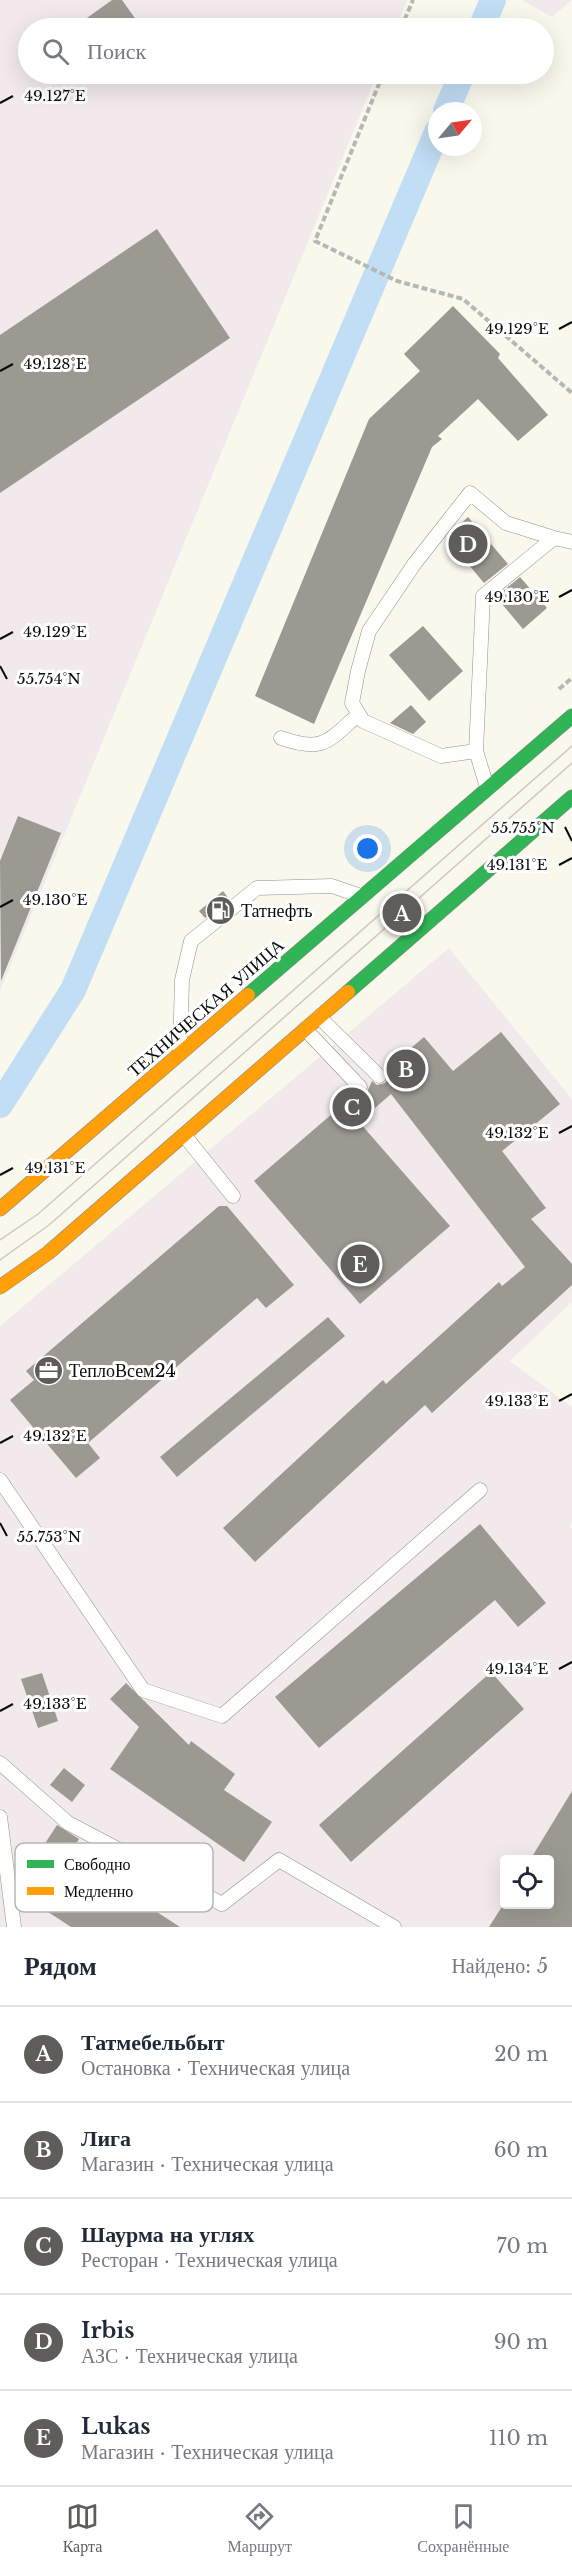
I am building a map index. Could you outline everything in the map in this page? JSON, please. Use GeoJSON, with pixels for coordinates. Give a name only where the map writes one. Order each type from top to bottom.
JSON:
{"type":"FeatureCollection","features":[{"type":"Feature","properties":{"kind":"main road","name":"ТЕХНИЧЕСКАЯ УЛИЦА"},"geometry":{"type":"LineString","coordinates":[[4,1206],[572,716]]}},
{"type":"Feature","properties":{"kind":"main road"},"geometry":{"type":"LineString","coordinates":[[0,1287],[48,1253],[572,797]]}},
{"type":"Feature","properties":{"kind":"lane"},"geometry":{"type":"LineString","coordinates":[[476,751],[441,756],[363,721],[352,703],[369,631],[415,563],[470,493],[506,523],[572,542]]}},
{"type":"Feature","properties":{"kind":"lane"},"geometry":{"type":"LineString","coordinates":[[488,787],[476,751],[483,596],[554,538]]}},
{"type":"Feature","properties":{"kind":"lane"},"geometry":{"type":"LineString","coordinates":[[281,738],[301,745],[324,744],[359,714]]}},
{"type":"Feature","properties":{"kind":"lane"},"geometry":{"type":"LineString","coordinates":[[180,1054],[182,980],[191,941],[257,888],[332,886],[363,897]]}},
{"type":"Feature","properties":{"kind":"lane"},"geometry":{"type":"LineString","coordinates":[[319,1017],[379,1076]]}},
{"type":"Feature","properties":{"kind":"lane"},"geometry":{"type":"LineString","coordinates":[[305,1029],[360,1087]]}},
{"type":"Feature","properties":{"kind":"lane"},"geometry":{"type":"LineString","coordinates":[[184,1135],[233,1196]]}},
{"type":"Feature","properties":{"kind":"lane"},"geometry":{"type":"LineString","coordinates":[[0,1480],[142,1690],[222,1716],[480,1490]]}},
{"type":"Feature","properties":{"kind":"lane"},"geometry":{"type":"LineString","coordinates":[[0,1763],[68,1822],[107,1843]]}},
{"type":"Feature","properties":{"kind":"lane"},"geometry":{"type":"LineString","coordinates":[[0,1817],[15,1927]]}},
{"type":"Feature","properties":{"kind":"lane"},"geometry":{"type":"LineString","coordinates":[[213,1899],[222,1904],[279,1860],[394,1927]]}},
{"type":"Feature","properties":{"kind":"path"},"geometry":{"type":"LineString","coordinates":[[405,18],[413,0]]}},
{"type":"Feature","properties":{"kind":"path"},"geometry":{"type":"LineString","coordinates":[[379,84],[315,241],[397,281],[463,299],[572,393]]}},
{"type":"Feature","properties":{"kind":"shaded area"},"geometry":{"type":"Polygon","coordinates":[[[0,0],[407,0],[400,18],[18,18],[18,84],[373,84],[0,991],[0,0]]]}},
{"type":"Feature","properties":{"kind":"shaded area"},"geometry":{"type":"Polygon","coordinates":[[[522,0],[572,0],[552,17],[522,0]]]}},
{"type":"Feature","properties":{"kind":"shaded area"},"geometry":{"type":"Polygon","coordinates":[[[449,948],[572,1099],[572,1302],[510,1361],[572,1407],[572,1521],[570,1527],[572,1528],[572,1927],[0,1927],[0,1326],[449,948]]]}},
{"type":"Feature","properties":{"kind":"building"},"geometry":{"type":"Polygon","coordinates":[[[112,0],[122,0],[135,18],[87,18],[112,0]]]}},
{"type":"Feature","properties":{"kind":"building"},"geometry":{"type":"Polygon","coordinates":[[[157,229],[230,338],[0,493],[0,335],[157,229]]]}},
{"type":"Feature","properties":{"kind":"building"},"geometry":{"type":"Polygon","coordinates":[[[453,306],[500,354],[498,358],[548,415],[518,441],[478,399],[438,436],[442,439],[432,447],[314,724],[255,696],[369,419],[420,371],[404,354],[453,306]]]}},
{"type":"Feature","properties":{"kind":"building"},"geometry":{"type":"Polygon","coordinates":[[[468,517],[508,564],[484,583],[446,538],[468,517]]]}},
{"type":"Feature","properties":{"kind":"building"},"geometry":{"type":"Polygon","coordinates":[[[520,577],[547,608],[523,629],[496,597],[520,577]]]}},
{"type":"Feature","properties":{"kind":"building"},"geometry":{"type":"Polygon","coordinates":[[[423,626],[463,671],[429,701],[389,655],[423,626]]]}},
{"type":"Feature","properties":{"kind":"building"},"geometry":{"type":"Polygon","coordinates":[[[411,705],[426,722],[413,734],[390,723],[411,705]]]}},
{"type":"Feature","properties":{"kind":"building"},"geometry":{"type":"Polygon","coordinates":[[[18,816],[61,833],[1,981],[0,861],[18,816]]]}},
{"type":"Feature","properties":{"kind":"building"},"geometry":{"type":"Polygon","coordinates":[[[223,891],[229,899],[205,918],[199,911],[223,891]]]}},
{"type":"Feature","properties":{"kind":"building"},"geometry":{"type":"Polygon","coordinates":[[[501,1032],[560,1104],[502,1151],[546,1208],[531,1219],[572,1264],[572,1285],[432,1413],[425,1405],[255,1562],[223,1528],[383,1380],[386,1384],[499,1282],[502,1286],[525,1267],[391,1094],[359,1122],[450,1226],[360,1304],[254,1181],[354,1095],[366,1094],[372,1081],[377,1085],[385,1083],[388,1078],[385,1070],[424,1037],[453,1071],[501,1032]]]}},
{"type":"Feature","properties":{"kind":"building"},"geometry":{"type":"Polygon","coordinates":[[[219,1206],[227,1206],[294,1285],[266,1308],[257,1298],[88,1443],[100,1458],[76,1478],[10,1400],[34,1380],[26,1371],[219,1206]]]}},
{"type":"Feature","properties":{"kind":"building"},"geometry":{"type":"Polygon","coordinates":[[[328,1317],[345,1336],[177,1477],[160,1457],[328,1317]]]}},
{"type":"Feature","properties":{"kind":"building"},"geometry":{"type":"Polygon","coordinates":[[[480,1524],[546,1603],[518,1627],[495,1600],[319,1748],[275,1697],[480,1524]]]}},
{"type":"Feature","properties":{"kind":"building"},"geometry":{"type":"Polygon","coordinates":[[[491,1672],[524,1709],[351,1862],[319,1825],[491,1672]]]}},
{"type":"Feature","properties":{"kind":"building"},"geometry":{"type":"Polygon","coordinates":[[[42,1673],[58,1721],[38,1728],[21,1679],[42,1673]]]}},
{"type":"Feature","properties":{"kind":"building"},"geometry":{"type":"Polygon","coordinates":[[[126,1683],[189,1745],[191,1741],[235,1774],[224,1790],[272,1822],[244,1862],[110,1769],[139,1727],[110,1699],[126,1683]]]}},
{"type":"Feature","properties":{"kind":"building"},"geometry":{"type":"Polygon","coordinates":[[[64,1768],[85,1785],[72,1802],[50,1785],[64,1768]]]}},
{"type":"Feature","properties":{"kind":"building"},"geometry":{"type":"Polygon","coordinates":[[[572,1791],[572,1927],[489,1927],[500,1909],[554,1909],[554,1855],[533,1855],[572,1791]]]}},
{"type":"Feature","properties":{"kind":"building"},"geometry":{"type":"Polygon","coordinates":[[[57,1825],[79,1839],[76,1843],[45,1843],[57,1825]]]}},
{"type":"Feature","properties":{"kind":"building"},"geometry":{"type":"Polygon","coordinates":[[[48,1912],[157,1912],[180,1927],[71,1927],[48,1912]]]}},
{"type":"Feature","properties":{"kind":"waterway"},"geometry":{"type":"LineString","coordinates":[[485,18],[493,0]]}},
{"type":"Feature","properties":{"kind":"waterway"},"geometry":{"type":"LineString","coordinates":[[450,102],[458,84]]}},
{"type":"Feature","properties":{"kind":"waterway"},"geometry":{"type":"LineString","coordinates":[[0,1105],[73,990],[428,153]]}},
{"type":"Feature","properties":{"kind":"tram line"},"geometry":{"type":"LineString","coordinates":[[0,1240],[38,1214],[572,746]]}},
{"type":"Feature","properties":{"kind":"tram line"},"geometry":{"type":"LineString","coordinates":[[0,1260],[49,1225],[572,763]]}},
{"type":"Feature","properties":{"kind":"traffic: fast"},"geometry":{"type":"LineString","coordinates":[[248,995],[572,716]]}},
{"type":"Feature","properties":{"kind":"traffic: fast"},"geometry":{"type":"LineString","coordinates":[[348,992],[572,797]]}},
{"type":"Feature","properties":{"kind":"traffic: slow"},"geometry":{"type":"LineString","coordinates":[[0,1287],[48,1253],[348,992]]}},
{"type":"Feature","properties":{"kind":"traffic: slow"},"geometry":{"type":"LineString","coordinates":[[0,1209],[248,995]]}},
{"type":"Feature","properties":{"kind":"place","name":"Irbis"},"geometry":{"type":"Point","coordinates":[468,544]}},
{"type":"Feature","properties":{"kind":"place","name":"Татнефть"},"geometry":{"type":"Point","coordinates":[220,911]}},
{"type":"Feature","properties":{"kind":"place","name":"Татмебельбыт"},"geometry":{"type":"Point","coordinates":[402,913]}},
{"type":"Feature","properties":{"kind":"place","name":"Лига"},"geometry":{"type":"Point","coordinates":[406,1069]}},
{"type":"Feature","properties":{"kind":"place","name":"Шаурма на углях"},"geometry":{"type":"Point","coordinates":[352,1107]}},
{"type":"Feature","properties":{"kind":"place","name":"Lukas"},"geometry":{"type":"Point","coordinates":[360,1264]}},
{"type":"Feature","properties":{"kind":"place","name":"ТеплоВсем24"},"geometry":{"type":"Point","coordinates":[48,1371]}}]}
